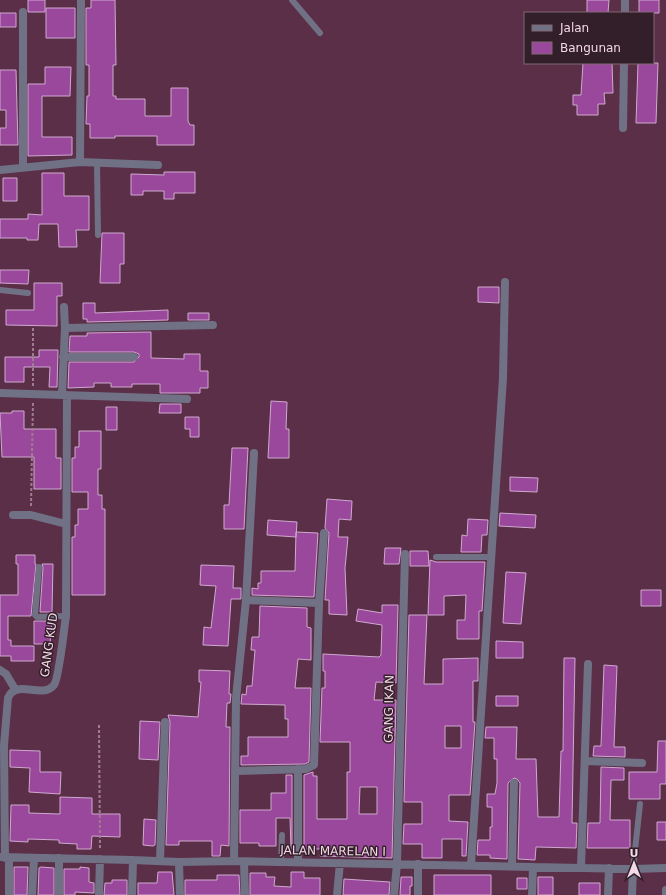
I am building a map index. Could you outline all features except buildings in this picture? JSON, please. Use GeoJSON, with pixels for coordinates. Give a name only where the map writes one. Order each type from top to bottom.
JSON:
{"type":"FeatureCollection","features":[{"type":"Feature","properties":{"kind":"street"},"geometry":{"type":"LineString","coordinates":[[80,162],[81,0]]}},
{"type":"Feature","properties":{"kind":"street"},"geometry":{"type":"LineString","coordinates":[[625,0],[625,12]]}},
{"type":"Feature","properties":{"kind":"street"},"geometry":{"type":"LineString","coordinates":[[23,12],[23,167]]}},
{"type":"Feature","properties":{"kind":"street"},"geometry":{"type":"LineString","coordinates":[[623,128],[624,64]]}},
{"type":"Feature","properties":{"kind":"street"},"geometry":{"type":"LineString","coordinates":[[0,170],[80,162],[158,165]]}},
{"type":"Feature","properties":{"kind":"street"},"geometry":{"type":"LineString","coordinates":[[471,865],[490,557],[503,378],[505,282]]}},
{"type":"Feature","properties":{"kind":"street","name":"GANG KUD"},"geometry":{"type":"LineString","coordinates":[[15,689],[47,691],[55,685],[60,669],[60,652],[66,616],[65,395],[63,357],[65,328],[64,307]]}},
{"type":"Feature","properties":{"kind":"street"},"geometry":{"type":"LineString","coordinates":[[65,328],[213,326]]}},
{"type":"Feature","properties":{"kind":"street"},"geometry":{"type":"LineString","coordinates":[[63,357],[134,357]]}},
{"type":"Feature","properties":{"kind":"street"},"geometry":{"type":"LineString","coordinates":[[0,393],[187,399]]}},
{"type":"Feature","properties":{"kind":"street"},"geometry":{"type":"LineString","coordinates":[[234,861],[236,698],[246,600],[254,453]]}},
{"type":"Feature","properties":{"kind":"street"},"geometry":{"type":"LineString","coordinates":[[14,515],[31,515],[66,524]]}},
{"type":"Feature","properties":{"kind":"street"},"geometry":{"type":"LineString","coordinates":[[236,770],[310,769],[314,765],[319,604],[324,534]]}},
{"type":"Feature","properties":{"kind":"street","name":"GANG IKAN"},"geometry":{"type":"LineString","coordinates":[[394,895],[397,864],[404,554]]}},
{"type":"Feature","properties":{"kind":"street"},"geometry":{"type":"LineString","coordinates":[[246,600],[319,604]]}},
{"type":"Feature","properties":{"kind":"street"},"geometry":{"type":"LineString","coordinates":[[581,867],[588,664]]}},
{"type":"Feature","properties":{"kind":"street"},"geometry":{"type":"LineString","coordinates":[[0,670],[6,674],[15,689],[10,692],[8,698],[4,745],[5,858],[9,895]]}},
{"type":"Feature","properties":{"kind":"street"},"geometry":{"type":"LineString","coordinates":[[160,861],[165,722]]}},
{"type":"Feature","properties":{"kind":"street"},"geometry":{"type":"LineString","coordinates":[[585,761],[642,763]]}},
{"type":"Feature","properties":{"kind":"street"},"geometry":{"type":"LineString","coordinates":[[298,769],[298,862]]}},
{"type":"Feature","properties":{"kind":"street"},"geometry":{"type":"LineString","coordinates":[[512,866],[514,783]]}},
{"type":"Feature","properties":{"kind":"street","name":"JALAN MARELAN I"},"geometry":{"type":"LineString","coordinates":[[5,858],[59,858],[179,862],[234,861],[418,864],[633,869],[666,868]]}},
{"type":"Feature","properties":{"kind":"street"},"geometry":{"type":"LineString","coordinates":[[32,895],[34,858]]}},
{"type":"Feature","properties":{"kind":"street"},"geometry":{"type":"LineString","coordinates":[[59,858],[59,895]]}},
{"type":"Feature","properties":{"kind":"street"},"geometry":{"type":"LineString","coordinates":[[99,895],[100,859]]}},
{"type":"Feature","properties":{"kind":"street"},"geometry":{"type":"LineString","coordinates":[[132,895],[133,860]]}},
{"type":"Feature","properties":{"kind":"street"},"geometry":{"type":"LineString","coordinates":[[179,862],[180,895]]}},
{"type":"Feature","properties":{"kind":"street"},"geometry":{"type":"LineString","coordinates":[[244,862],[244,895]]}},
{"type":"Feature","properties":{"kind":"street"},"geometry":{"type":"LineString","coordinates":[[337,895],[340,863]]}},
{"type":"Feature","properties":{"kind":"street"},"geometry":{"type":"LineString","coordinates":[[418,864],[418,895]]}},
{"type":"Feature","properties":{"kind":"street"},"geometry":{"type":"LineString","coordinates":[[532,895],[533,867]]}},
{"type":"Feature","properties":{"kind":"street"},"geometry":{"type":"LineString","coordinates":[[608,895],[609,868]]}},
{"type":"Feature","properties":{"kind":"street"},"geometry":{"type":"LineString","coordinates":[[632,895],[633,869]]}},
{"type":"Feature","properties":{"kind":"street"},"geometry":{"type":"LineString","coordinates":[[666,890],[666,895]]}},
{"type":"Feature","properties":{"kind":"lane"},"geometry":{"type":"LineString","coordinates":[[292,0],[320,33]]}},
{"type":"Feature","properties":{"kind":"lane"},"geometry":{"type":"LineString","coordinates":[[97,163],[98,235]]}},
{"type":"Feature","properties":{"kind":"lane"},"geometry":{"type":"LineString","coordinates":[[0,290],[28,293]]}},
{"type":"Feature","properties":{"kind":"lane"},"geometry":{"type":"LineString","coordinates":[[436,556],[490,557]]}},
{"type":"Feature","properties":{"kind":"lane"},"geometry":{"type":"LineString","coordinates":[[39,567],[35,615],[37,617],[66,616]]}},
{"type":"Feature","properties":{"kind":"lane"},"geometry":{"type":"LineString","coordinates":[[633,869],[640,804]]}},
{"type":"Feature","properties":{"kind":"lane"},"geometry":{"type":"LineString","coordinates":[[281,862],[282,835]]}},
{"type":"Feature","properties":{"kind":"path"},"geometry":{"type":"LineString","coordinates":[[31,515],[34,327]]}},
{"type":"Feature","properties":{"kind":"path"},"geometry":{"type":"LineString","coordinates":[[99,725],[100,859]]}}]}
